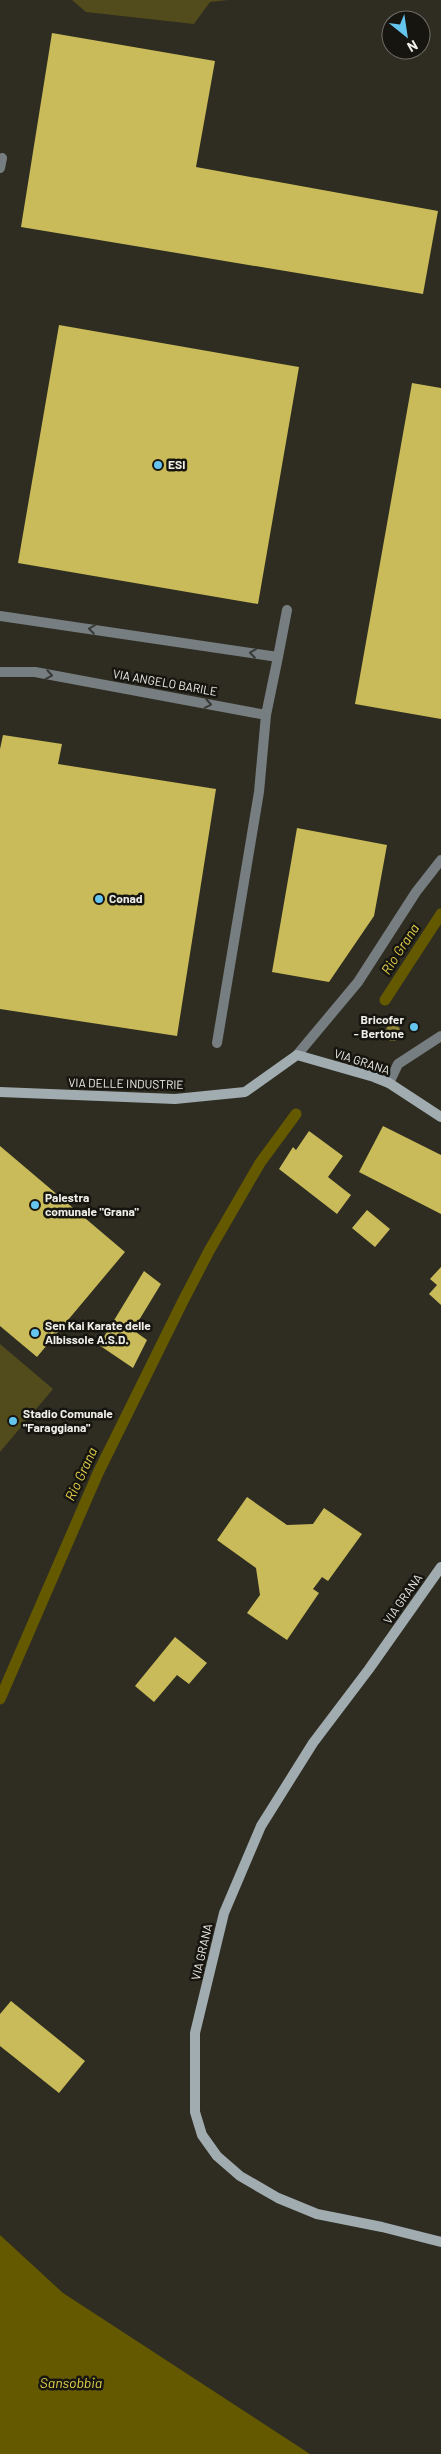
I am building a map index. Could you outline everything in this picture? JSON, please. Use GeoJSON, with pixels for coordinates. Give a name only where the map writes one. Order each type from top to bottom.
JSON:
{"type":"FeatureCollection","features":[{"type":"Feature","properties":{"kind":"street"},"geometry":{"type":"LineString","coordinates":[[0,168],[2,158]]}},
{"type":"Feature","properties":{"kind":"street"},"geometry":{"type":"LineString","coordinates":[[217,1043],[259,792],[266,715],[287,610]]}},
{"type":"Feature","properties":{"kind":"street"},"geometry":{"type":"LineString","coordinates":[[0,616],[278,657]]}},
{"type":"Feature","properties":{"kind":"street","name":"VIA ANGELO BARILE"},"geometry":{"type":"LineString","coordinates":[[0,672],[35,672],[266,715]]}},
{"type":"Feature","properties":{"kind":"street","name":"VIA DELLE INDUSTRIE"},"geometry":{"type":"LineString","coordinates":[[0,1092],[175,1100],[245,1092],[297,1055],[358,982],[416,892],[441,860]]}},
{"type":"Feature","properties":{"kind":"street"},"geometry":{"type":"LineString","coordinates":[[389,1083],[398,1064],[441,1036]]}},
{"type":"Feature","properties":{"kind":"street","name":"VIA GRANA"},"geometry":{"type":"LineString","coordinates":[[297,1055],[389,1083],[441,1117]]}},
{"type":"Feature","properties":{"kind":"street","name":"VIA GRANA"},"geometry":{"type":"LineString","coordinates":[[441,1568],[369,1669],[313,1743],[262,1826],[224,1913],[195,2033],[195,2112],[202,2135],[218,2156],[240,2176],[278,2198],[317,2214],[382,2227],[441,2242]]}},
{"type":"Feature","properties":{"kind":"shaded area"},"geometry":{"type":"Polygon","coordinates":[[[72,0],[228,0],[210,2],[194,24],[86,12],[72,0]]]}},
{"type":"Feature","properties":{"kind":"shaded area","name":"Stadio Comunale \"Faraggiana\""},"geometry":{"type":"Polygon","coordinates":[[[0,1344],[53,1389],[0,1452],[0,1344]]]}},
{"type":"Feature","properties":{"kind":"water","name":"Sansobbia"},"geometry":{"type":"Polygon","coordinates":[[[0,2235],[63,2293],[310,2454],[0,2454],[0,2235]]]}},
{"type":"Feature","properties":{"kind":"building"},"geometry":{"type":"Polygon","coordinates":[[[52,33],[215,61],[196,167],[438,211],[423,294],[21,227],[52,33]]]}},
{"type":"Feature","properties":{"kind":"building","name":"ESI"},"geometry":{"type":"Polygon","coordinates":[[[59,325],[299,367],[258,604],[18,563],[59,325]]]}},
{"type":"Feature","properties":{"kind":"building"},"geometry":{"type":"Polygon","coordinates":[[[412,383],[441,388],[441,719],[355,704],[412,383]]]}},
{"type":"Feature","properties":{"kind":"building","name":"Conad"},"geometry":{"type":"Polygon","coordinates":[[[3,735],[62,744],[58,764],[216,789],[177,1036],[0,1009],[0,749],[3,735]]]}},
{"type":"Feature","properties":{"kind":"building"},"geometry":{"type":"Polygon","coordinates":[[[297,828],[387,845],[374,916],[329,982],[272,972],[297,828]]]}},
{"type":"Feature","properties":{"kind":"building"},"geometry":{"type":"Polygon","coordinates":[[[383,1126],[441,1155],[441,1214],[359,1172],[383,1126]]]}},
{"type":"Feature","properties":{"kind":"building"},"geometry":{"type":"Polygon","coordinates":[[[309,1131],[343,1156],[328,1177],[351,1195],[337,1214],[279,1169],[293,1147],[296,1150],[309,1131]]]}},
{"type":"Feature","properties":{"kind":"building","name":"Palestra comunale \"Grana\""},"geometry":{"type":"Polygon","coordinates":[[[0,1146],[125,1252],[37,1357],[0,1326],[0,1146]]]}},
{"type":"Feature","properties":{"kind":"building"},"geometry":{"type":"Polygon","coordinates":[[[367,1210],[390,1229],[375,1247],[352,1228],[367,1210]]]}},
{"type":"Feature","properties":{"kind":"building"},"geometry":{"type":"Polygon","coordinates":[[[441,1267],[441,1305],[429,1294],[437,1285],[430,1279],[441,1267]]]}},
{"type":"Feature","properties":{"kind":"building"},"geometry":{"type":"Polygon","coordinates":[[[144,1271],[161,1284],[133,1330],[147,1340],[133,1368],[99,1345],[144,1271]]]}},
{"type":"Feature","properties":{"kind":"building"},"geometry":{"type":"Polygon","coordinates":[[[247,1497],[287,1525],[313,1524],[324,1508],[362,1534],[328,1581],[322,1577],[313,1589],[319,1593],[287,1640],[247,1613],[260,1595],[256,1568],[217,1540],[247,1497]]]}},
{"type":"Feature","properties":{"kind":"building"},"geometry":{"type":"Polygon","coordinates":[[[175,1637],[207,1663],[189,1684],[177,1675],[154,1702],[135,1686],[175,1637]]]}},
{"type":"Feature","properties":{"kind":"building"},"geometry":{"type":"Polygon","coordinates":[[[11,2001],[85,2061],[59,2093],[0,2046],[0,2014],[11,2001]]]}},
{"type":"Feature","properties":{"kind":"waterway","name":"Rio Grana"},"geometry":{"type":"LineString","coordinates":[[385,1000],[441,914]]}},
{"type":"Feature","properties":{"kind":"waterway","name":"Rio Grana"},"geometry":{"type":"LineString","coordinates":[[0,1699],[98,1473],[182,1303],[209,1251],[260,1163],[296,1114]]}},
{"type":"Feature","properties":{"kind":"place","name":"ESI"},"geometry":{"type":"Point","coordinates":[158,465]}},
{"type":"Feature","properties":{"kind":"place","name":"Conad"},"geometry":{"type":"Point","coordinates":[99,899]}},
{"type":"Feature","properties":{"kind":"place","name":"Bricofer - Bertone"},"geometry":{"type":"Point","coordinates":[414,1027]}},
{"type":"Feature","properties":{"kind":"place","name":"Palestra comunale \"Grana\""},"geometry":{"type":"Point","coordinates":[35,1205]}},
{"type":"Feature","properties":{"kind":"place","name":"Sen Kai Karate delle Albissole A.S.D."},"geometry":{"type":"Point","coordinates":[35,1333]}},
{"type":"Feature","properties":{"kind":"place","name":"Stadio Comunale \"Faraggiana\""},"geometry":{"type":"Point","coordinates":[13,1421]}}]}
